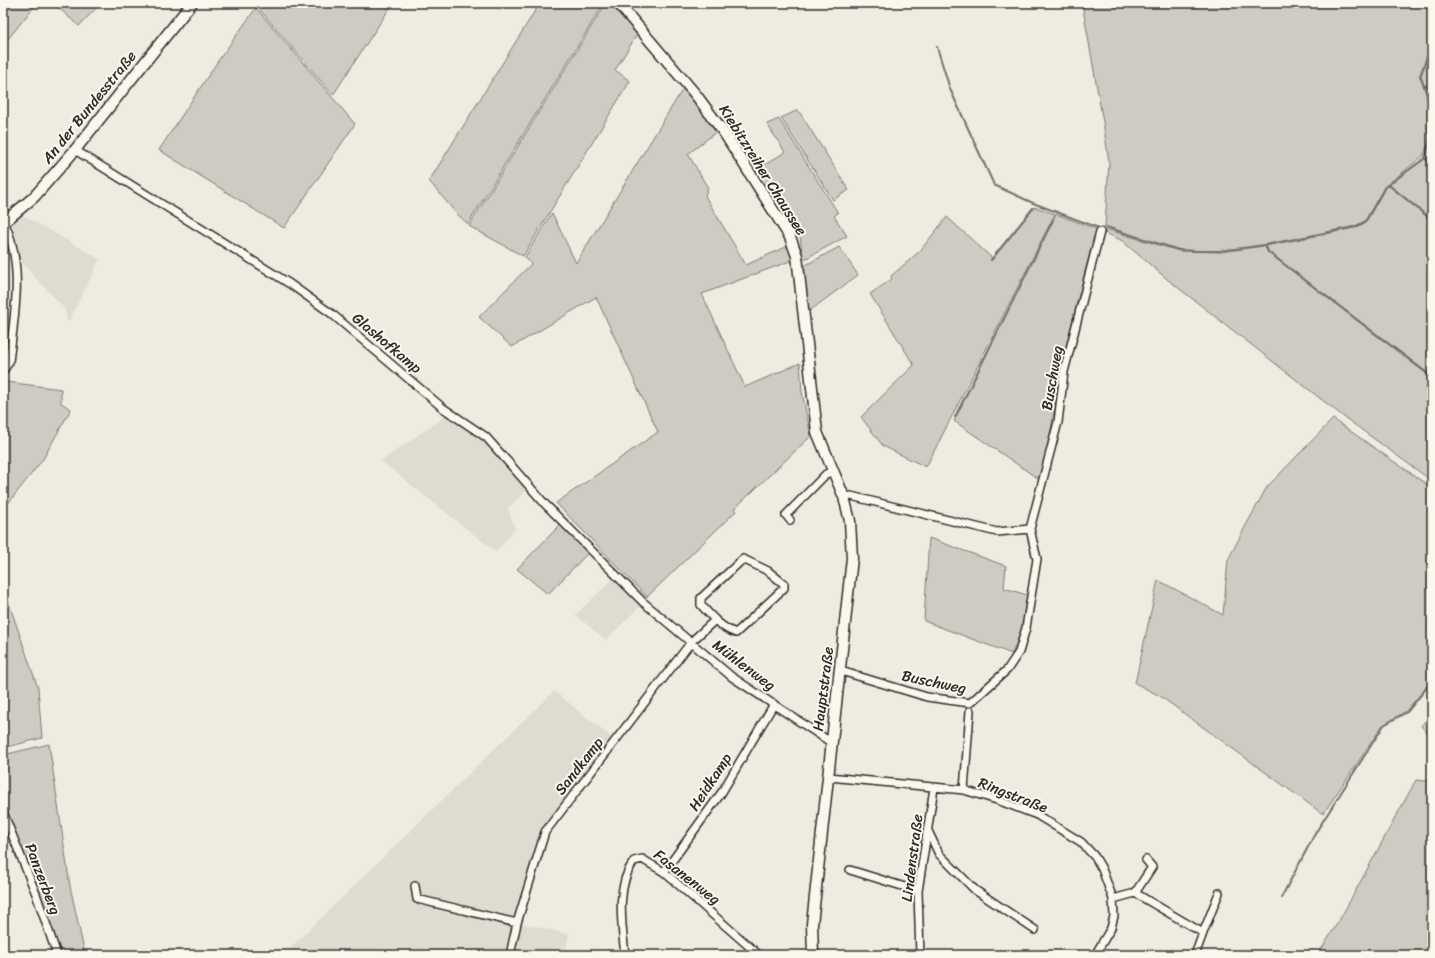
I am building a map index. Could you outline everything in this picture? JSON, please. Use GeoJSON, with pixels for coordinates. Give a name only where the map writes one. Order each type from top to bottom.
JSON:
{"type":"FeatureCollection","features":[{"type":"Feature","properties":{"kind":"street","name":"An der Bundesstraße"},"geometry":{"type":"LineString","coordinates":[[4,223],[34,197],[75,150],[192,3]]}},
{"type":"Feature","properties":{"kind":"street","name":"Kiebitzreiher Chaussee"},"geometry":{"type":"LineString","coordinates":[[618,3],[696,94],[727,138],[790,237],[798,256],[800,267],[817,432]]}},
{"type":"Feature","properties":{"kind":"street","name":"Glashofkamp"},"geometry":{"type":"LineString","coordinates":[[75,150],[284,280],[332,314],[444,408],[486,437],[545,504],[643,602]]}},
{"type":"Feature","properties":{"kind":"street"},"geometry":{"type":"LineString","coordinates":[[3,371],[9,362],[17,286],[15,252],[4,223]]}},
{"type":"Feature","properties":{"kind":"street","name":"Buschweg"},"geometry":{"type":"LineString","coordinates":[[841,671],[927,697],[970,703],[1008,670],[1019,652],[1026,628],[1038,559],[1030,529],[1058,422],[1064,372],[1100,232]]}},
{"type":"Feature","properties":{"kind":"street","name":"Hauptstraße"},"geometry":{"type":"LineString","coordinates":[[813,955],[812,924],[841,671],[852,558],[850,521],[844,497],[817,432]]}},
{"type":"Feature","properties":{"kind":"street"},"geometry":{"type":"LineString","coordinates":[[790,520],[786,515],[826,474],[833,471]]}},
{"type":"Feature","properties":{"kind":"street"},"geometry":{"type":"LineString","coordinates":[[844,497],[851,496],[997,532],[1030,529]]}},
{"type":"Feature","properties":{"kind":"street"},"geometry":{"type":"LineString","coordinates":[[743,559],[768,571],[784,584],[784,588],[736,633],[729,631],[715,620],[701,604],[701,598],[743,559]]}},
{"type":"Feature","properties":{"kind":"street","name":"Mühlenweg"},"geometry":{"type":"LineString","coordinates":[[643,602],[692,641],[732,677],[832,743]]}},
{"type":"Feature","properties":{"kind":"street","name":"Sandkamp"},"geometry":{"type":"LineString","coordinates":[[510,955],[516,923],[545,832],[692,641],[715,620]]}},
{"type":"Feature","properties":{"kind":"street","name":"Heidkamp"},"geometry":{"type":"LineString","coordinates":[[664,872],[722,792],[774,704]]}},
{"type":"Feature","properties":{"kind":"street"},"geometry":{"type":"LineString","coordinates":[[964,790],[970,711]]}},
{"type":"Feature","properties":{"kind":"street","name":"Ringstraße"},"geometry":{"type":"LineString","coordinates":[[829,777],[964,790],[1000,801],[1037,815],[1081,842],[1095,857],[1102,869],[1113,899],[1114,916],[1111,928],[1095,955]]}},
{"type":"Feature","properties":{"kind":"street","name":"Lindenstraße"},"geometry":{"type":"LineString","coordinates":[[920,955],[918,891],[934,788]]}},
{"type":"Feature","properties":{"kind":"street","name":"Panzerberg"},"geometry":{"type":"LineString","coordinates":[[3,812],[36,894],[57,955]]}},
{"type":"Feature","properties":{"kind":"street"},"geometry":{"type":"LineString","coordinates":[[928,830],[939,854],[975,890],[1035,930]]}},
{"type":"Feature","properties":{"kind":"street","name":"Fasanenweg"},"geometry":{"type":"LineString","coordinates":[[625,955],[620,915],[624,881],[627,870],[634,861],[642,859],[664,872],[759,955]]}},
{"type":"Feature","properties":{"kind":"street"},"geometry":{"type":"LineString","coordinates":[[1113,899],[1135,893],[1152,867],[1146,860]]}},
{"type":"Feature","properties":{"kind":"street"},"geometry":{"type":"LineString","coordinates":[[850,870],[918,891]]}},
{"type":"Feature","properties":{"kind":"street"},"geometry":{"type":"LineString","coordinates":[[415,886],[417,899],[516,923]]}},
{"type":"Feature","properties":{"kind":"street"},"geometry":{"type":"LineString","coordinates":[[1135,893],[1202,933]]}},
{"type":"Feature","properties":{"kind":"street"},"geometry":{"type":"LineString","coordinates":[[1195,955],[1202,933],[1219,893]]}},
{"type":"Feature","properties":{"kind":"shaded area"},"geometry":{"type":"Polygon","coordinates":[[[3,3],[37,3],[3,45],[3,3]]]}},
{"type":"Feature","properties":{"kind":"shaded area"},"geometry":{"type":"Polygon","coordinates":[[[53,3],[101,3],[79,26],[53,3]]]}},
{"type":"Feature","properties":{"kind":"shaded area"},"geometry":{"type":"Polygon","coordinates":[[[254,3],[393,3],[333,95],[254,3]]]}},
{"type":"Feature","properties":{"kind":"shaded area"},"geometry":{"type":"Polygon","coordinates":[[[540,3],[604,3],[468,224],[456,213],[429,181],[540,3]]]}},
{"type":"Feature","properties":{"kind":"shaded area"},"geometry":{"type":"Polygon","coordinates":[[[606,3],[612,3],[638,33],[615,70],[630,81],[523,256],[469,226],[606,3]]]}},
{"type":"Feature","properties":{"kind":"shaded area"},"geometry":{"type":"Polygon","coordinates":[[[1082,3],[1432,3],[1432,41],[1420,76],[1427,97],[1429,141],[1423,156],[1384,187],[1365,221],[1355,226],[1265,245],[1220,251],[1197,251],[1179,250],[1105,226],[1109,162],[1082,3]]]}},
{"type":"Feature","properties":{"kind":"shaded area"},"geometry":{"type":"Polygon","coordinates":[[[256,8],[355,124],[284,228],[159,150],[218,61],[256,8]]]}},
{"type":"Feature","properties":{"kind":"shaded area"},"geometry":{"type":"Polygon","coordinates":[[[1432,45],[1432,86],[1424,85],[1421,76],[1432,45]]]}},
{"type":"Feature","properties":{"kind":"shaded area"},"geometry":{"type":"Polygon","coordinates":[[[1424,86],[1432,87],[1432,164],[1425,158],[1430,131],[1430,113],[1424,86]]]}},
{"type":"Feature","properties":{"kind":"shaded area"},"geometry":{"type":"Polygon","coordinates":[[[684,87],[693,97],[716,132],[688,154],[708,188],[705,196],[746,265],[788,246],[793,260],[702,294],[745,387],[800,363],[802,392],[811,436],[734,509],[736,511],[647,597],[556,503],[658,432],[596,297],[512,347],[479,317],[531,264],[525,257],[552,213],[576,263],[684,87]]]}},
{"type":"Feature","properties":{"kind":"shaded area"},"geometry":{"type":"Polygon","coordinates":[[[798,110],[849,190],[833,200],[781,118],[798,110]]]}},
{"type":"Feature","properties":{"kind":"shaded area"},"geometry":{"type":"Polygon","coordinates":[[[779,119],[838,213],[834,216],[847,236],[803,260],[800,236],[789,217],[780,210],[755,171],[785,152],[767,124],[779,119]]]}},
{"type":"Feature","properties":{"kind":"shaded area"},"geometry":{"type":"Polygon","coordinates":[[[1425,159],[1432,166],[1432,220],[1389,185],[1425,159]]]}},
{"type":"Feature","properties":{"kind":"shaded area"},"geometry":{"type":"Polygon","coordinates":[[[1389,186],[1432,221],[1432,376],[1269,252],[1266,246],[1355,228],[1366,222],[1385,188],[1389,186]]]}},
{"type":"Feature","properties":{"kind":"shaded area"},"geometry":{"type":"Polygon","coordinates":[[[1035,207],[1055,214],[926,467],[883,446],[861,417],[914,365],[870,294],[892,279],[891,276],[919,252],[947,217],[992,258],[991,261],[1035,207]]]}},
{"type":"Feature","properties":{"kind":"shaded area"},"geometry":{"type":"Polygon","coordinates":[[[21,214],[100,259],[68,323],[64,308],[17,258],[10,224],[21,214]]]}},
{"type":"Feature","properties":{"kind":"shaded area"},"geometry":{"type":"Polygon","coordinates":[[[1056,214],[1096,229],[1060,370],[1052,424],[1040,480],[954,421],[1056,214]]]}},
{"type":"Feature","properties":{"kind":"shaded area"},"geometry":{"type":"Polygon","coordinates":[[[1105,229],[1179,251],[1220,252],[1264,246],[1268,252],[1432,378],[1432,481],[1344,417],[1167,279],[1121,240],[1105,233],[1105,229]]]}},
{"type":"Feature","properties":{"kind":"shaded area"},"geometry":{"type":"Polygon","coordinates":[[[839,247],[858,275],[808,312],[804,266],[839,247]]]}},
{"type":"Feature","properties":{"kind":"shaded area"},"geometry":{"type":"Polygon","coordinates":[[[6,382],[61,389],[61,403],[71,409],[43,459],[3,510],[3,390],[6,382]]]}},
{"type":"Feature","properties":{"kind":"shaded area"},"geometry":{"type":"Polygon","coordinates":[[[447,415],[484,440],[528,488],[508,509],[515,529],[496,552],[381,461],[447,415]]]}},
{"type":"Feature","properties":{"kind":"shaded area"},"geometry":{"type":"Polygon","coordinates":[[[1333,419],[1432,488],[1432,681],[1406,711],[1383,725],[1323,814],[1160,696],[1135,683],[1158,580],[1223,615],[1228,560],[1267,487],[1333,419]]]}},
{"type":"Feature","properties":{"kind":"shaded area"},"geometry":{"type":"Polygon","coordinates":[[[561,524],[589,552],[548,594],[517,569],[561,524]]]}},
{"type":"Feature","properties":{"kind":"shaded area"},"geometry":{"type":"Polygon","coordinates":[[[929,538],[1006,566],[1004,588],[1027,595],[1022,628],[1012,654],[924,621],[929,538]]]}},
{"type":"Feature","properties":{"kind":"shaded area"},"geometry":{"type":"Polygon","coordinates":[[[614,578],[642,604],[606,640],[575,615],[614,578]]]}},
{"type":"Feature","properties":{"kind":"shaded area"},"geometry":{"type":"Polygon","coordinates":[[[3,586],[38,688],[42,738],[3,748],[3,586]]]}},
{"type":"Feature","properties":{"kind":"shaded area"},"geometry":{"type":"Polygon","coordinates":[[[554,691],[616,741],[547,832],[520,923],[569,934],[565,955],[283,955],[554,691]]]}},
{"type":"Feature","properties":{"kind":"shaded area"},"geometry":{"type":"Polygon","coordinates":[[[1432,713],[1432,738],[1421,726],[1432,713]]]}},
{"type":"Feature","properties":{"kind":"shaded area"},"geometry":{"type":"Polygon","coordinates":[[[49,744],[70,886],[85,955],[59,955],[3,806],[3,755],[49,744]]]}},
{"type":"Feature","properties":{"kind":"shaded area"},"geometry":{"type":"Polygon","coordinates":[[[1432,777],[1432,955],[1318,955],[1340,919],[1416,780],[1425,781],[1432,777]]]}},
{"type":"Feature","properties":{"kind":"waterway"},"geometry":{"type":"LineString","coordinates":[[1105,227],[1179,250],[1220,251],[1265,245],[1355,227],[1365,222],[1385,187],[1425,158],[1430,141],[1428,97],[1420,76],[1432,43]]}},
{"type":"Feature","properties":{"kind":"waterway"},"geometry":{"type":"LineString","coordinates":[[937,47],[950,89],[994,185],[1033,203],[1099,228]]}},
{"type":"Feature","properties":{"kind":"waterway"},"geometry":{"type":"LineString","coordinates":[[1424,86],[1432,86]]}},
{"type":"Feature","properties":{"kind":"waterway"},"geometry":{"type":"LineString","coordinates":[[1425,158],[1432,165]]}},
{"type":"Feature","properties":{"kind":"waterway"},"geometry":{"type":"LineString","coordinates":[[1389,185],[1432,220]]}},
{"type":"Feature","properties":{"kind":"waterway"},"geometry":{"type":"LineString","coordinates":[[991,260],[1033,208]]}},
{"type":"Feature","properties":{"kind":"waterway"},"geometry":{"type":"LineString","coordinates":[[955,417],[1053,220]]}},
{"type":"Feature","properties":{"kind":"waterway"},"geometry":{"type":"LineString","coordinates":[[1265,245],[1268,252],[1432,377]]}},
{"type":"Feature","properties":{"kind":"waterway"},"geometry":{"type":"LineString","coordinates":[[1281,898],[1316,832],[1384,725],[1407,712],[1432,681]]}}]}
